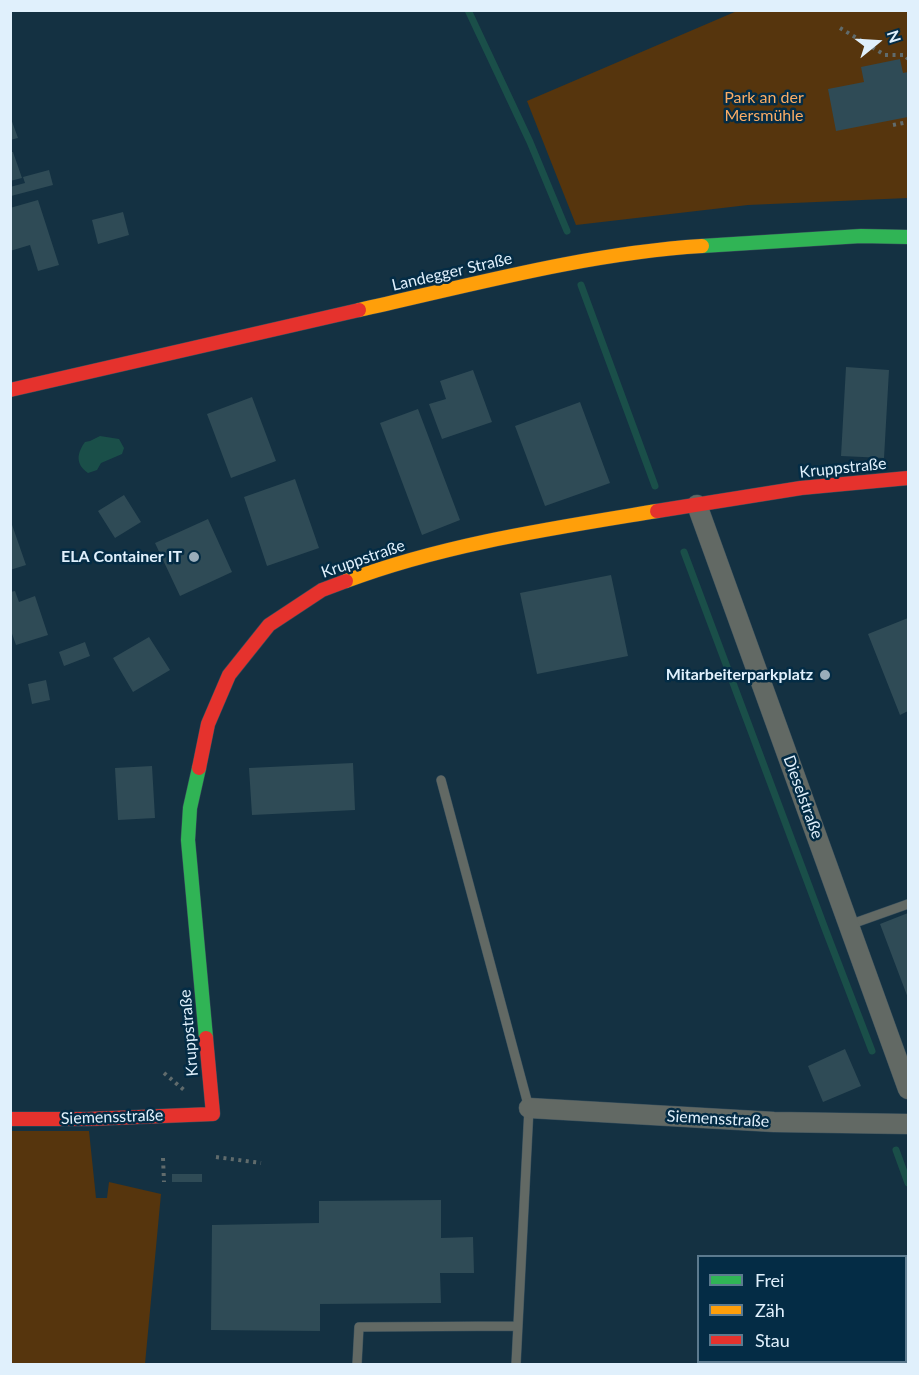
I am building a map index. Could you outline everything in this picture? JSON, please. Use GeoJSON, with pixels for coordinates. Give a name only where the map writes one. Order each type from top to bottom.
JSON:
{"type":"FeatureCollection","features":[{"type":"Feature","properties":{"kind":"street","name":"Landegger Straße"},"geometry":{"type":"LineString","coordinates":[[10,390],[531,271],[665,248],[861,236],[909,237]]}},
{"type":"Feature","properties":{"kind":"street","name":"Kruppstraße"},"geometry":{"type":"LineString","coordinates":[[213,1113],[188,840],[190,808],[208,724],[229,675],[269,625],[322,590],[380,568],[524,533],[801,488],[909,478]]}},
{"type":"Feature","properties":{"kind":"street","name":"Dieselstraße"},"geometry":{"type":"LineString","coordinates":[[697,505],[909,1089]]}},
{"type":"Feature","properties":{"kind":"street","name":"Siemensstraße"},"geometry":{"type":"LineString","coordinates":[[529,1108],[774,1122],[909,1124]]}},
{"type":"Feature","properties":{"kind":"street","name":"Siemensstraße"},"geometry":{"type":"LineString","coordinates":[[10,1119],[87,1119],[213,1113]]}},
{"type":"Feature","properties":{"kind":"lane"},"geometry":{"type":"LineString","coordinates":[[441,780],[529,1108],[516,1365]]}},
{"type":"Feature","properties":{"kind":"lane"},"geometry":{"type":"LineString","coordinates":[[849,925],[909,904]]}},
{"type":"Feature","properties":{"kind":"lane"},"geometry":{"type":"LineString","coordinates":[[357,1365],[359,1327],[518,1326]]}},
{"type":"Feature","properties":{"kind":"path"},"geometry":{"type":"LineString","coordinates":[[840,28],[885,55],[906,55],[909,59]]}},
{"type":"Feature","properties":{"kind":"path"},"geometry":{"type":"LineString","coordinates":[[893,125],[909,122]]}},
{"type":"Feature","properties":{"kind":"path"},"geometry":{"type":"LineString","coordinates":[[216,1157],[261,1163]]}},
{"type":"Feature","properties":{"kind":"path"},"geometry":{"type":"LineString","coordinates":[[163,1158],[165,1182]]}},
{"type":"Feature","properties":{"kind":"green space","name":"Park an der Mersmühle"},"geometry":{"type":"Polygon","coordinates":[[[737,11],[908,11],[908,198],[748,205],[576,225],[527,101],[737,11]]]}},
{"type":"Feature","properties":{"kind":"green space"},"geometry":{"type":"Polygon","coordinates":[[[11,1131],[89,1131],[96,1198],[107,1198],[109,1182],[161,1194],[145,1364],[11,1364],[11,1131]]]}},
{"type":"Feature","properties":{"kind":"shaded area"},"geometry":{"type":"Polygon","coordinates":[[[100,436],[119,439],[124,448],[122,454],[101,463],[97,470],[88,473],[79,462],[80,450],[85,442],[100,436]]]}},
{"type":"Feature","properties":{"kind":"building"},"geometry":{"type":"Polygon","coordinates":[[[900,59],[903,73],[908,72],[908,117],[836,131],[828,89],[864,82],[861,67],[900,59]]]}},
{"type":"Feature","properties":{"kind":"building"},"geometry":{"type":"Polygon","coordinates":[[[10,116],[18,138],[10,140],[10,116]]]}},
{"type":"Feature","properties":{"kind":"building"},"geometry":{"type":"Polygon","coordinates":[[[10,152],[13,152],[22,178],[10,181],[10,152]]]}},
{"type":"Feature","properties":{"kind":"building"},"geometry":{"type":"Polygon","coordinates":[[[49,170],[53,185],[11,196],[10,187],[25,183],[23,177],[49,170]]]}},
{"type":"Feature","properties":{"kind":"building"},"geometry":{"type":"Polygon","coordinates":[[[38,200],[59,265],[38,271],[30,245],[10,251],[10,208],[38,200]]]}},
{"type":"Feature","properties":{"kind":"building"},"geometry":{"type":"Polygon","coordinates":[[[123,212],[129,235],[98,244],[92,220],[123,212]]]}},
{"type":"Feature","properties":{"kind":"building"},"geometry":{"type":"Polygon","coordinates":[[[846,367],[889,370],[884,458],[841,456],[846,367]]]}},
{"type":"Feature","properties":{"kind":"building"},"geometry":{"type":"Polygon","coordinates":[[[473,370],[492,422],[442,439],[429,404],[446,399],[440,381],[473,370]]]}},
{"type":"Feature","properties":{"kind":"building"},"geometry":{"type":"Polygon","coordinates":[[[252,397],[276,461],[231,478],[207,414],[252,397]]]}},
{"type":"Feature","properties":{"kind":"building"},"geometry":{"type":"Polygon","coordinates":[[[580,402],[610,483],[545,506],[515,426],[580,402]]]}},
{"type":"Feature","properties":{"kind":"building"},"geometry":{"type":"Polygon","coordinates":[[[418,409],[460,520],[422,535],[380,423],[418,409]]]}},
{"type":"Feature","properties":{"kind":"building"},"geometry":{"type":"Polygon","coordinates":[[[295,479],[319,548],[267,566],[244,497],[295,479]]]}},
{"type":"Feature","properties":{"kind":"building"},"geometry":{"type":"Polygon","coordinates":[[[124,495],[141,522],[115,538],[98,511],[124,495]]]}},
{"type":"Feature","properties":{"kind":"building"},"geometry":{"type":"Polygon","coordinates":[[[10,519],[26,565],[10,570],[10,519]]]}},
{"type":"Feature","properties":{"kind":"building","name":"ELA Container IT"},"geometry":{"type":"Polygon","coordinates":[[[208,519],[232,572],[180,596],[155,543],[208,519]]]}},
{"type":"Feature","properties":{"kind":"building"},"geometry":{"type":"Polygon","coordinates":[[[611,575],[628,656],[537,674],[520,593],[611,575]]]}},
{"type":"Feature","properties":{"kind":"building"},"geometry":{"type":"Polygon","coordinates":[[[15,591],[19,602],[35,596],[48,635],[16,645],[10,628],[10,592],[15,591]]]}},
{"type":"Feature","properties":{"kind":"building"},"geometry":{"type":"Polygon","coordinates":[[[908,618],[908,711],[900,715],[868,634],[908,618]]]}},
{"type":"Feature","properties":{"kind":"building"},"geometry":{"type":"Polygon","coordinates":[[[149,637],[170,670],[133,692],[113,658],[149,637]]]}},
{"type":"Feature","properties":{"kind":"building"},"geometry":{"type":"Polygon","coordinates":[[[85,642],[90,656],[64,666],[59,652],[85,642]]]}},
{"type":"Feature","properties":{"kind":"building"},"geometry":{"type":"Polygon","coordinates":[[[46,680],[50,700],[32,704],[28,684],[46,680]]]}},
{"type":"Feature","properties":{"kind":"building"},"geometry":{"type":"Polygon","coordinates":[[[353,763],[355,810],[252,815],[249,768],[353,763]]]}},
{"type":"Feature","properties":{"kind":"building"},"geometry":{"type":"Polygon","coordinates":[[[152,766],[155,818],[118,820],[115,768],[152,766]]]}},
{"type":"Feature","properties":{"kind":"building"},"geometry":{"type":"Polygon","coordinates":[[[908,913],[908,998],[880,924],[908,913]]]}},
{"type":"Feature","properties":{"kind":"building"},"geometry":{"type":"Polygon","coordinates":[[[845,1049],[861,1086],[823,1102],[808,1066],[845,1049]]]}},
{"type":"Feature","properties":{"kind":"building"},"geometry":{"type":"Polygon","coordinates":[[[172,1174],[202,1174],[202,1182],[172,1182],[172,1174]]]}},
{"type":"Feature","properties":{"kind":"building"},"geometry":{"type":"Polygon","coordinates":[[[441,1200],[441,1238],[473,1237],[474,1273],[440,1273],[441,1303],[320,1304],[320,1331],[211,1330],[212,1225],[319,1223],[319,1201],[441,1200]]]}},
{"type":"Feature","properties":{"kind":"waterway"},"geometry":{"type":"LineString","coordinates":[[468,10],[530,142],[567,231]]}},
{"type":"Feature","properties":{"kind":"waterway"},"geometry":{"type":"LineString","coordinates":[[581,285],[655,486]]}},
{"type":"Feature","properties":{"kind":"waterway"},"geometry":{"type":"LineString","coordinates":[[684,552],[872,1051]]}},
{"type":"Feature","properties":{"kind":"waterway"},"geometry":{"type":"LineString","coordinates":[[896,1150],[908,1183]]}},
{"type":"Feature","properties":{"kind":"traffic: fast"},"geometry":{"type":"LineString","coordinates":[[702,246],[861,236],[908,237]]}},
{"type":"Feature","properties":{"kind":"traffic: fast"},"geometry":{"type":"LineString","coordinates":[[199,768],[190,808],[188,840],[206,1038]]}},
{"type":"Feature","properties":{"kind":"traffic: slow"},"geometry":{"type":"LineString","coordinates":[[359,310],[573,263],[616,255],[702,246]]}},
{"type":"Feature","properties":{"kind":"traffic: slow"},"geometry":{"type":"LineString","coordinates":[[346,581],[383,568],[460,547],[657,511]]}},
{"type":"Feature","properties":{"kind":"traffic: jam"},"geometry":{"type":"LineString","coordinates":[[10,390],[359,310]]}},
{"type":"Feature","properties":{"kind":"traffic: jam"},"geometry":{"type":"LineString","coordinates":[[657,511],[801,488],[908,478]]}},
{"type":"Feature","properties":{"kind":"traffic: jam"},"geometry":{"type":"LineString","coordinates":[[199,768],[208,724],[229,675],[269,625],[322,590],[346,581]]}},
{"type":"Feature","properties":{"kind":"traffic: jam"},"geometry":{"type":"LineString","coordinates":[[10,1119],[88,1119],[213,1114],[206,1038]]}},
{"type":"Feature","properties":{"kind":"place","name":"ELA Container IT"},"geometry":{"type":"Point","coordinates":[194,557]}},
{"type":"Feature","properties":{"kind":"place","name":"Mitarbeiterparkplatz"},"geometry":{"type":"Point","coordinates":[825,675]}}]}
